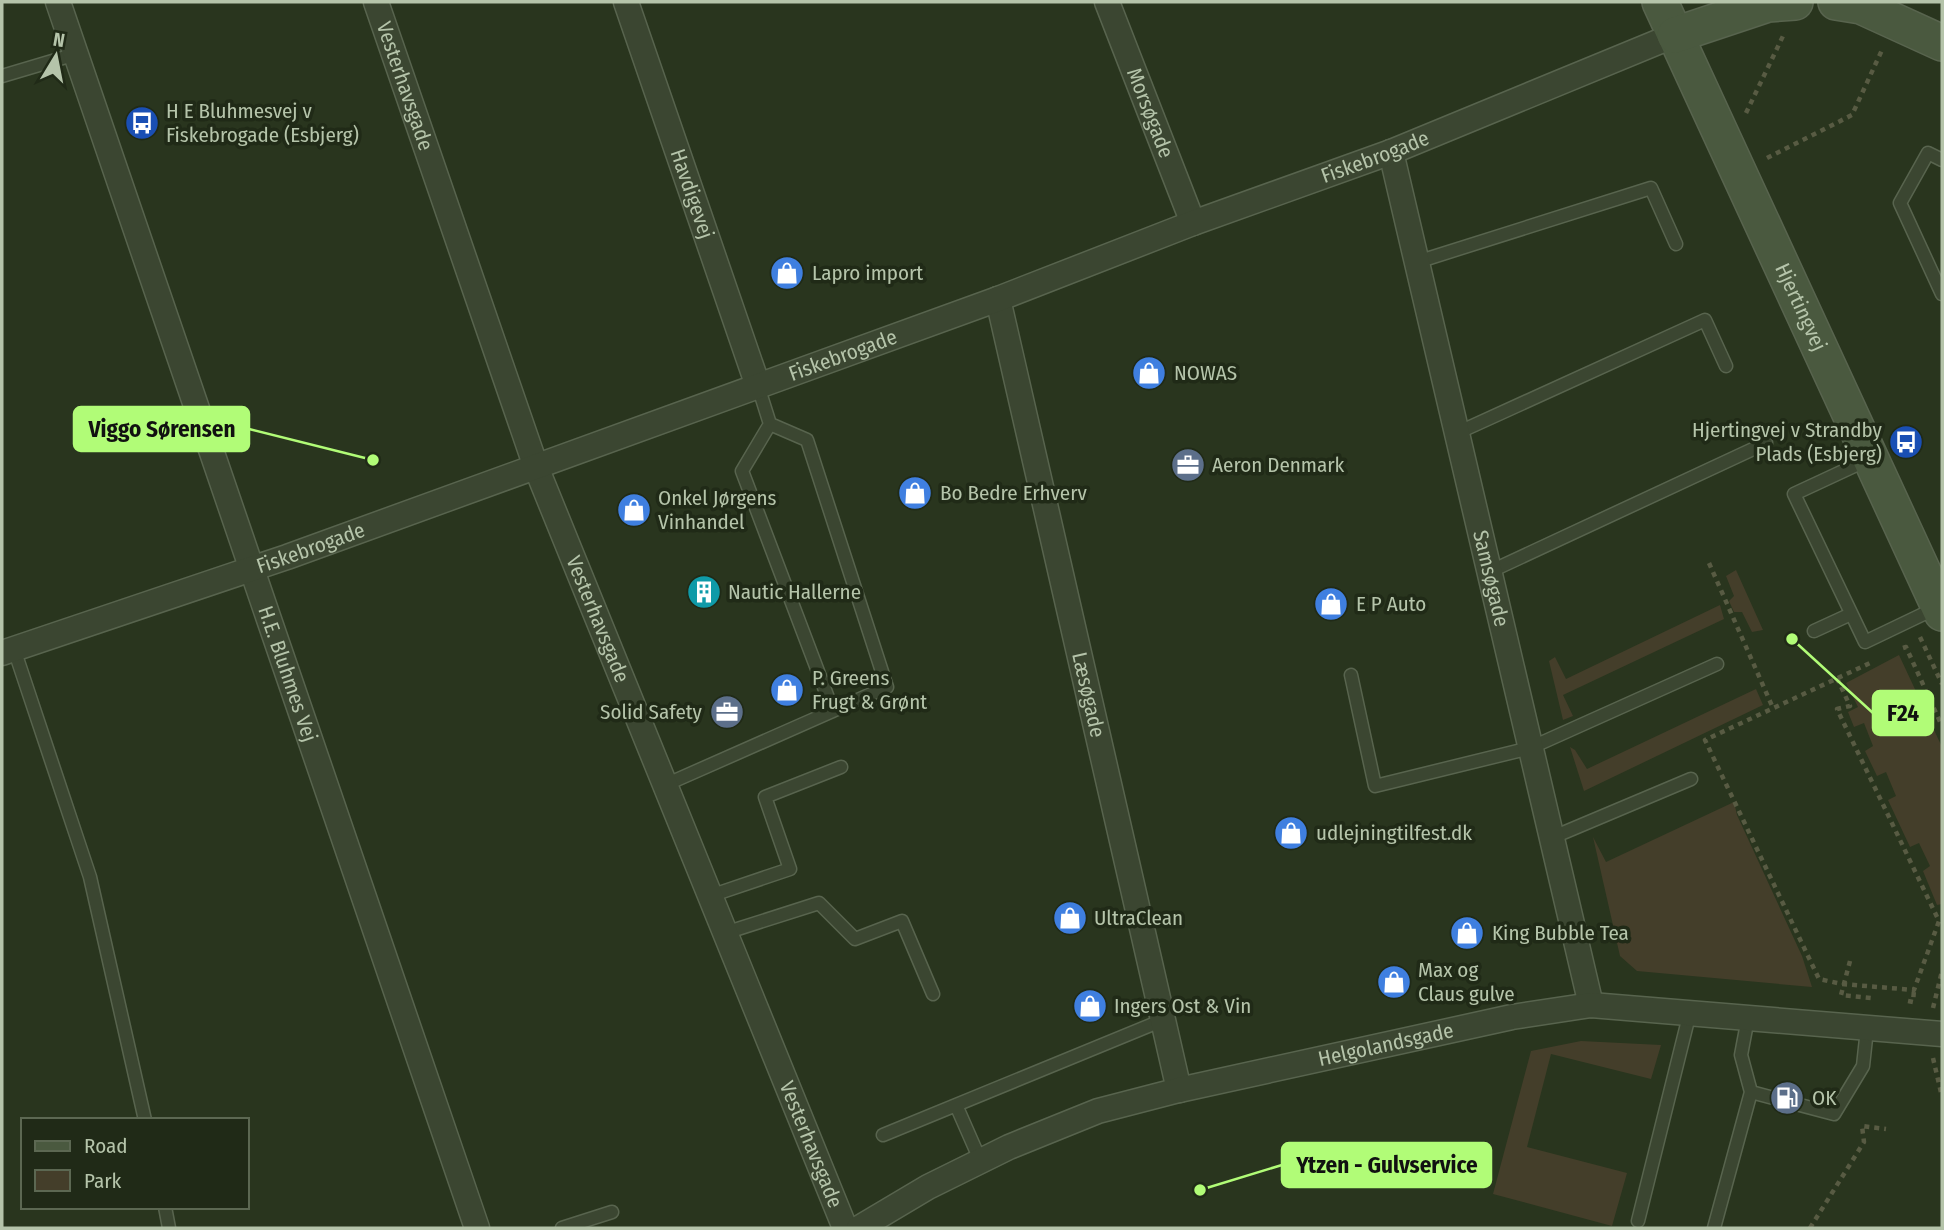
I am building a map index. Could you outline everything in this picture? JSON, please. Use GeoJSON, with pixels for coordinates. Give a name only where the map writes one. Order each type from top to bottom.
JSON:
{"type":"FeatureCollection","features":[{"type":"Feature","properties":{"kind":"main road","name":"Hjertingvej"},"geometry":{"type":"LineString","coordinates":[[1660,2],[1941,609]]}},
{"type":"Feature","properties":{"kind":"main road"},"geometry":{"type":"LineString","coordinates":[[1836,2],[1861,6],[1942,43]]}},
{"type":"Feature","properties":{"kind":"main road"},"geometry":{"type":"LineString","coordinates":[[1675,35],[1768,4],[1792,13]]}},
{"type":"Feature","properties":{"kind":"street","name":"H.E. Bluhmes Vej"},"geometry":{"type":"LineString","coordinates":[[58,2],[477,1228]]}},
{"type":"Feature","properties":{"kind":"street","name":"Vesterhavsgade"},"geometry":{"type":"LineString","coordinates":[[376,2],[536,467],[845,1228]]}},
{"type":"Feature","properties":{"kind":"street","name":"Havdigevej"},"geometry":{"type":"LineString","coordinates":[[626,2],[758,386]]}},
{"type":"Feature","properties":{"kind":"street","name":"Morsøgade"},"geometry":{"type":"LineString","coordinates":[[1107,2],[1193,223]]}},
{"type":"Feature","properties":{"kind":"street","name":"Fiskebrogade"},"geometry":{"type":"LineString","coordinates":[[8,651],[251,570],[998,299],[1193,223],[1391,152],[1675,35]]}},
{"type":"Feature","properties":{"kind":"street","name":"Samsøgade"},"geometry":{"type":"LineString","coordinates":[[1391,152],[1591,1005]]}},
{"type":"Feature","properties":{"kind":"street","name":"Læsøgade"},"geometry":{"type":"LineString","coordinates":[[998,299],[1179,1090]]}},
{"type":"Feature","properties":{"kind":"street","name":"Helgolandsgade"},"geometry":{"type":"LineString","coordinates":[[859,1228],[928,1187],[1009,1147],[1098,1111],[1179,1090],[1511,1017],[1591,1005],[1942,1034]]}},
{"type":"Feature","properties":{"kind":"lane"},"geometry":{"type":"LineString","coordinates":[[2,76],[76,54]]}},
{"type":"Feature","properties":{"kind":"lane"},"geometry":{"type":"LineString","coordinates":[[1942,160],[1928,153],[1900,203],[1942,294]]}},
{"type":"Feature","properties":{"kind":"lane"},"geometry":{"type":"LineString","coordinates":[[1417,262],[1651,188],[1676,244]]}},
{"type":"Feature","properties":{"kind":"lane"},"geometry":{"type":"LineString","coordinates":[[1457,433],[1705,320],[1726,366]]}},
{"type":"Feature","properties":{"kind":"lane"},"geometry":{"type":"LineString","coordinates":[[758,386],[770,424],[742,471],[833,711]]}},
{"type":"Feature","properties":{"kind":"lane"},"geometry":{"type":"LineString","coordinates":[[665,785],[887,687],[807,440],[770,424]]}},
{"type":"Feature","properties":{"kind":"lane"},"geometry":{"type":"LineString","coordinates":[[1489,572],[1766,443]]}},
{"type":"Feature","properties":{"kind":"lane"},"geometry":{"type":"LineString","coordinates":[[1871,458],[1794,494],[1865,642],[1941,609]]}},
{"type":"Feature","properties":{"kind":"lane"},"geometry":{"type":"LineString","coordinates":[[1814,631],[1851,614]]}},
{"type":"Feature","properties":{"kind":"lane"},"geometry":{"type":"LineString","coordinates":[[8,651],[90,877],[145,1118]]}},
{"type":"Feature","properties":{"kind":"lane"},"geometry":{"type":"LineString","coordinates":[[1351,675],[1375,786],[1530,748],[1717,664]]}},
{"type":"Feature","properties":{"kind":"lane"},"geometry":{"type":"LineString","coordinates":[[710,896],[790,869],[765,797],[841,767]]}},
{"type":"Feature","properties":{"kind":"lane"},"geometry":{"type":"LineString","coordinates":[[1551,838],[1692,779]]}},
{"type":"Feature","properties":{"kind":"lane"},"geometry":{"type":"LineString","coordinates":[[725,933],[819,903],[855,939],[902,922],[933,994]]}},
{"type":"Feature","properties":{"kind":"lane"},"geometry":{"type":"LineString","coordinates":[[1639,1221],[1690,1012]]}},
{"type":"Feature","properties":{"kind":"lane"},"geometry":{"type":"LineString","coordinates":[[1714,1228],[1751,1092],[1741,1055],[1748,1018]]}},
{"type":"Feature","properties":{"kind":"lane"},"geometry":{"type":"LineString","coordinates":[[883,1135],[1163,1020]]}},
{"type":"Feature","properties":{"kind":"lane"},"geometry":{"type":"LineString","coordinates":[[1751,1092],[1834,1114],[1863,1066],[1867,1029]]}},
{"type":"Feature","properties":{"kind":"lane"},"geometry":{"type":"LineString","coordinates":[[956,1105],[981,1162]]}},
{"type":"Feature","properties":{"kind":"lane"},"geometry":{"type":"LineString","coordinates":[[164,1209],[169,1228]]}},
{"type":"Feature","properties":{"kind":"lane"},"geometry":{"type":"LineString","coordinates":[[562,1228],[612,1212]]}},
{"type":"Feature","properties":{"kind":"path"},"geometry":{"type":"LineString","coordinates":[[1744,117],[1792,13]]}},
{"type":"Feature","properties":{"kind":"path"},"geometry":{"type":"LineString","coordinates":[[1737,168],[1764,160],[1852,115],[1895,22]]}},
{"type":"Feature","properties":{"kind":"path"},"geometry":{"type":"LineString","coordinates":[[1709,563],[1773,708]]}},
{"type":"Feature","properties":{"kind":"path"},"geometry":{"type":"LineString","coordinates":[[1894,652],[1906,647],[1942,726]]}},
{"type":"Feature","properties":{"kind":"path"},"geometry":{"type":"LineString","coordinates":[[1871,662],[1705,740],[1819,979],[1842,984],[1914,990]]}},
{"type":"Feature","properties":{"kind":"path"},"geometry":{"type":"LineString","coordinates":[[1837,678],[1850,706],[1837,709],[1941,919],[1914,990],[1913,1002],[1901,1000]]}},
{"type":"Feature","properties":{"kind":"path"},"geometry":{"type":"LineString","coordinates":[[1850,961],[1841,995],[1877,998]]}},
{"type":"Feature","properties":{"kind":"path"},"geometry":{"type":"LineString","coordinates":[[1810,1228],[1864,1142],[1862,1126],[1886,1129]]}},
{"type":"Feature","properties":{"kind":"green space"},"geometry":{"type":"Polygon","coordinates":[[[1736,570],[1763,630],[1752,632],[1742,612],[1734,612],[1729,601],[1734,596],[1726,576],[1736,570]]]}},
{"type":"Feature","properties":{"kind":"green space"},"geometry":{"type":"Polygon","coordinates":[[[1720,605],[1724,619],[1563,695],[1573,716],[1563,720],[1549,661],[1555,657],[1566,679],[1720,605]]]}},
{"type":"Feature","properties":{"kind":"green space"},"geometry":{"type":"Polygon","coordinates":[[[1899,655],[1942,747],[1942,904],[1937,905],[1923,871],[1930,866],[1919,843],[1910,847],[1888,800],[1896,796],[1886,772],[1877,776],[1865,751],[1873,746],[1864,723],[1854,727],[1848,712],[1858,707],[1846,683],[1899,655]]]}},
{"type":"Feature","properties":{"kind":"green space"},"geometry":{"type":"Polygon","coordinates":[[[1756,689],[1763,705],[1584,791],[1570,747],[1575,750],[1587,769],[1756,689]]]}},
{"type":"Feature","properties":{"kind":"green space"},"geometry":{"type":"Polygon","coordinates":[[[1734,802],[1737,815],[1802,956],[1812,987],[1637,971],[1620,956],[1593,837],[1606,862],[1734,802]]]}},
{"type":"Feature","properties":{"kind":"green space"},"geometry":{"type":"Polygon","coordinates":[[[1581,1041],[1661,1045],[1651,1079],[1551,1054],[1527,1147],[1627,1173],[1612,1226],[1493,1194],[1531,1051],[1581,1041]]]}},
{"type":"Feature","properties":{"kind":"place","name":"H E Bluhmesvej v Fiskebrogade (Esbjerg)"},"geometry":{"type":"Point","coordinates":[142,123]}},
{"type":"Feature","properties":{"kind":"place","name":"Lapro import"},"geometry":{"type":"Point","coordinates":[787,273]}},
{"type":"Feature","properties":{"kind":"place","name":"NOWAS"},"geometry":{"type":"Point","coordinates":[1149,373]}},
{"type":"Feature","properties":{"kind":"place","name":"Hjertingvej v Strandby Plads (Esbjerg)"},"geometry":{"type":"Point","coordinates":[1906,442]}},
{"type":"Feature","properties":{"kind":"place","name":"Viggo Sørensen"},"geometry":{"type":"Point","coordinates":[373,460]}},
{"type":"Feature","properties":{"kind":"place","name":"Aeron Denmark"},"geometry":{"type":"Point","coordinates":[1188,465]}},
{"type":"Feature","properties":{"kind":"place","name":"Bo Bedre Erhverv"},"geometry":{"type":"Point","coordinates":[915,493]}},
{"type":"Feature","properties":{"kind":"place","name":"Onkel Jørgens Vinhandel"},"geometry":{"type":"Point","coordinates":[634,510]}},
{"type":"Feature","properties":{"kind":"place","name":"Nautic Hallerne"},"geometry":{"type":"Point","coordinates":[704,592]}},
{"type":"Feature","properties":{"kind":"place","name":"E P Auto"},"geometry":{"type":"Point","coordinates":[1331,604]}},
{"type":"Feature","properties":{"kind":"place","name":"F24"},"geometry":{"type":"Point","coordinates":[1792,639]}},
{"type":"Feature","properties":{"kind":"place","name":"P. Greens Frugt & Grønt"},"geometry":{"type":"Point","coordinates":[787,690]}},
{"type":"Feature","properties":{"kind":"place","name":"Solid Safety"},"geometry":{"type":"Point","coordinates":[727,712]}},
{"type":"Feature","properties":{"kind":"place","name":"udlejningtilfest.dk"},"geometry":{"type":"Point","coordinates":[1291,833]}},
{"type":"Feature","properties":{"kind":"place","name":"UltraClean"},"geometry":{"type":"Point","coordinates":[1070,918]}},
{"type":"Feature","properties":{"kind":"place","name":"King Bubble Tea"},"geometry":{"type":"Point","coordinates":[1467,933]}},
{"type":"Feature","properties":{"kind":"place","name":"Max og Claus gulve"},"geometry":{"type":"Point","coordinates":[1394,982]}},
{"type":"Feature","properties":{"kind":"place","name":"Ingers Ost & Vin"},"geometry":{"type":"Point","coordinates":[1090,1006]}},
{"type":"Feature","properties":{"kind":"place","name":"OK"},"geometry":{"type":"Point","coordinates":[1787,1098]}},
{"type":"Feature","properties":{"kind":"place","name":"Ytzen - Gulvservice"},"geometry":{"type":"Point","coordinates":[1200,1190]}}]}
